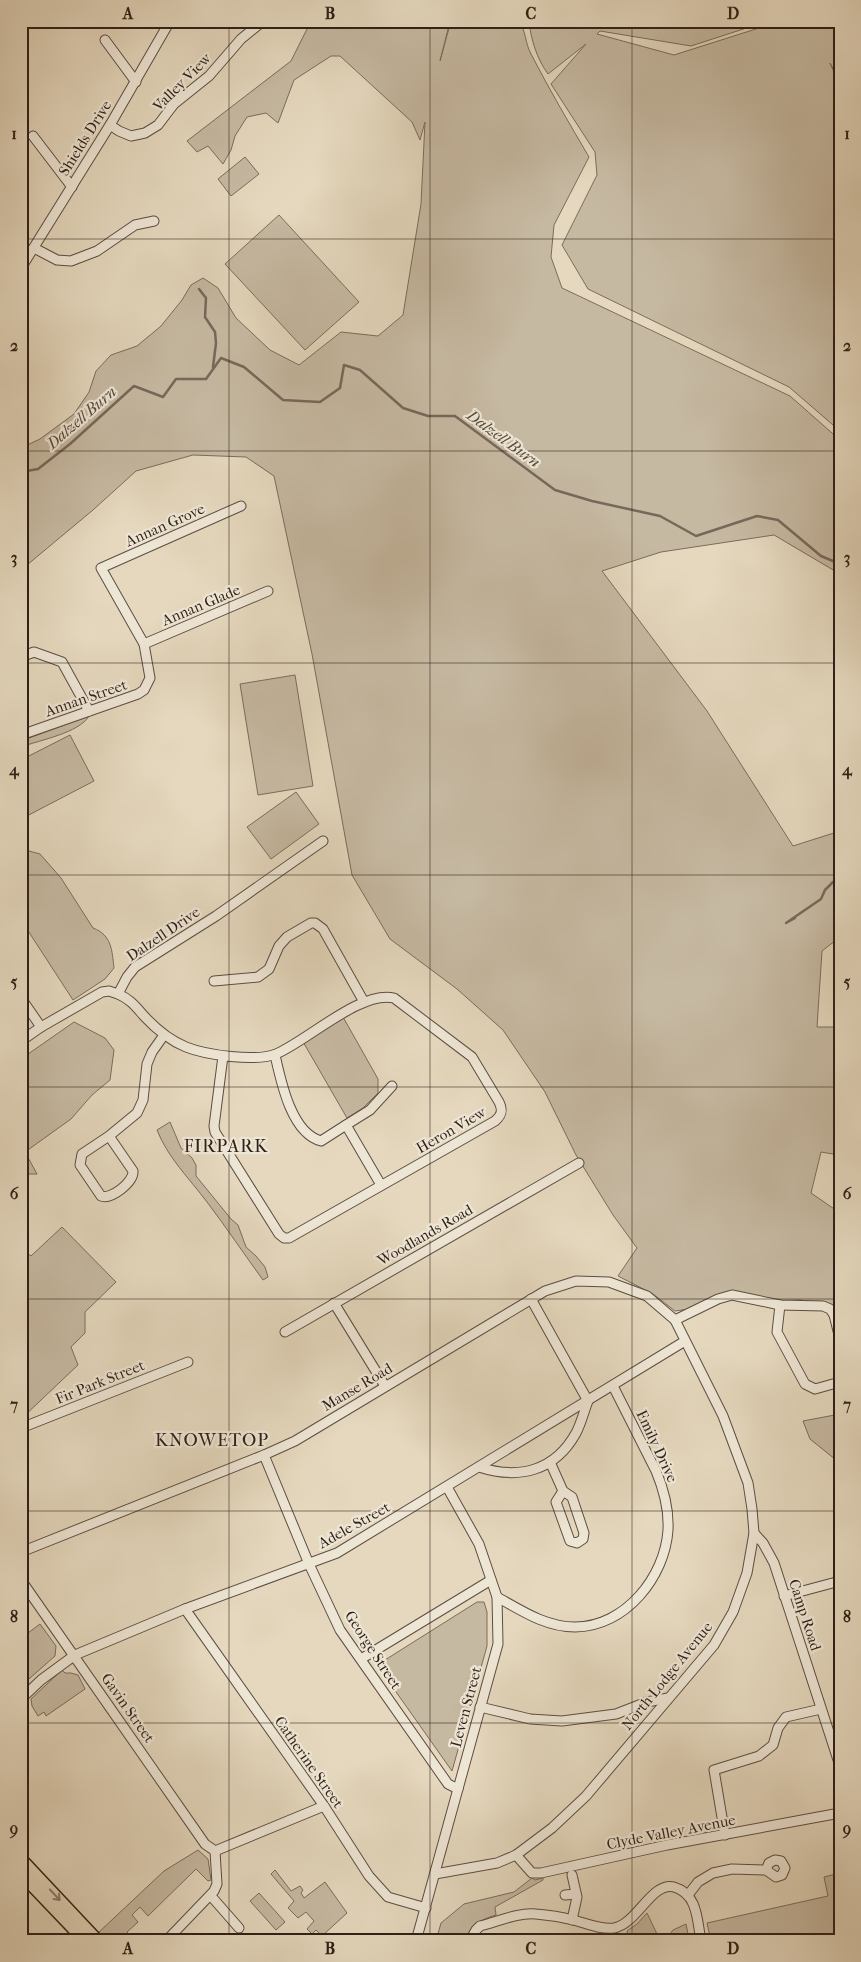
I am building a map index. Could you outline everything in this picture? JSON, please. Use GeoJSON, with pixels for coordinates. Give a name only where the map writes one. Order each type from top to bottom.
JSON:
{"type":"FeatureCollection","features":[{"type":"Feature","properties":{"kind":"main road"},"geometry":{"type":"LineString","coordinates":[[21,1859],[98,1941]]}},
{"type":"Feature","properties":{"kind":"main road"},"geometry":{"type":"LineString","coordinates":[[21,1874],[85,1941]]}},
{"type":"Feature","properties":{"kind":"street","name":"Shields Drive"},"geometry":{"type":"LineString","coordinates":[[21,268],[136,82],[170,21]]}},
{"type":"Feature","properties":{"kind":"street","name":"Valley View"},"geometry":{"type":"LineString","coordinates":[[110,125],[131,136],[145,134],[158,125],[174,104],[208,76],[241,39],[264,21]]}},
{"type":"Feature","properties":{"kind":"street"},"geometry":{"type":"LineString","coordinates":[[105,40],[136,82]]}},
{"type":"Feature","properties":{"kind":"street"},"geometry":{"type":"LineString","coordinates":[[33,136],[72,187]]}},
{"type":"Feature","properties":{"kind":"street"},"geometry":{"type":"LineString","coordinates":[[34,248],[57,260],[70,261],[97,251],[135,225],[154,221]]}},
{"type":"Feature","properties":{"kind":"street","name":"Annan Grove"},"geometry":{"type":"LineString","coordinates":[[100,568],[240,506]]}},
{"type":"Feature","properties":{"kind":"street","name":"Annan Street"},"geometry":{"type":"LineString","coordinates":[[21,735],[138,694],[144,690],[150,678],[144,644],[100,568]]}},
{"type":"Feature","properties":{"kind":"street","name":"Annan Glade"},"geometry":{"type":"LineString","coordinates":[[144,644],[268,591]]}},
{"type":"Feature","properties":{"kind":"street"},"geometry":{"type":"LineString","coordinates":[[21,657],[34,652],[62,662],[89,711]]}},
{"type":"Feature","properties":{"kind":"street","name":"Dalzell Drive"},"geometry":{"type":"LineString","coordinates":[[118,994],[135,967],[216,916],[323,841]]}},
{"type":"Feature","properties":{"kind":"street"},"geometry":{"type":"LineString","coordinates":[[214,980],[258,977],[269,969],[287,936],[311,923],[316,923],[323,929],[364,1002]]}},
{"type":"Feature","properties":{"kind":"street"},"geometry":{"type":"LineString","coordinates":[[21,1041],[41,1027],[102,992],[109,991],[118,994]]}},
{"type":"Feature","properties":{"kind":"street","name":"Heron View"},"geometry":{"type":"LineString","coordinates":[[118,994],[126,997],[133,1003],[164,1035],[187,1047],[223,1056],[246,1057],[275,1055],[364,1002],[388,996],[409,1008],[472,1056],[502,1107],[500,1117],[289,1238],[284,1238],[279,1234],[215,1132],[214,1126],[223,1056]]}},
{"type":"Feature","properties":{"kind":"street"},"geometry":{"type":"LineString","coordinates":[[21,998],[41,1027]]}},
{"type":"Feature","properties":{"kind":"street"},"geometry":{"type":"LineString","coordinates":[[109,1136],[133,1171],[134,1177],[131,1182],[109,1197],[104,1198],[80,1165],[82,1154],[109,1136],[137,1113],[143,1100],[152,1052],[164,1035]]}},
{"type":"Feature","properties":{"kind":"street"},"geometry":{"type":"LineString","coordinates":[[275,1055],[284,1093],[297,1120],[311,1138],[321,1141],[370,1110],[392,1086]]}},
{"type":"Feature","properties":{"kind":"street"},"geometry":{"type":"LineString","coordinates":[[346,1125],[381,1185]]}},
{"type":"Feature","properties":{"kind":"street","name":"Woodlands Road"},"geometry":{"type":"LineString","coordinates":[[285,1332],[578,1163]]}},
{"type":"Feature","properties":{"kind":"street","name":"Manse Road"},"geometry":{"type":"LineString","coordinates":[[21,1552],[295,1441],[545,1291],[576,1281],[609,1282],[647,1296],[675,1320],[685,1341]]}},
{"type":"Feature","properties":{"kind":"street"},"geometry":{"type":"LineString","coordinates":[[675,1320],[718,1299],[732,1295],[780,1304],[823,1306],[834,1315],[840,1339]]}},
{"type":"Feature","properties":{"kind":"street"},"geometry":{"type":"LineString","coordinates":[[480,1467],[501,1472],[531,1471],[555,1459],[576,1433],[588,1400],[531,1299]]}},
{"type":"Feature","properties":{"kind":"street"},"geometry":{"type":"LineString","coordinates":[[334,1303],[385,1386]]}},
{"type":"Feature","properties":{"kind":"street"},"geometry":{"type":"LineString","coordinates":[[780,1304],[777,1332],[805,1384],[815,1389],[840,1382]]}},
{"type":"Feature","properties":{"kind":"street","name":"Adele Street"},"geometry":{"type":"LineString","coordinates":[[21,1699],[41,1680],[76,1655],[185,1609],[337,1553],[685,1341]]}},
{"type":"Feature","properties":{"kind":"street","name":"North Lodge Avenue"},"geometry":{"type":"LineString","coordinates":[[435,1874],[497,1862],[516,1855],[552,1828],[586,1796],[714,1645],[733,1612],[748,1573],[754,1533],[748,1482],[723,1416],[685,1341]]}},
{"type":"Feature","properties":{"kind":"street","name":"Fir Park Street"},"geometry":{"type":"LineString","coordinates":[[21,1428],[188,1362]]}},
{"type":"Feature","properties":{"kind":"street","name":"Emily Drive"},"geometry":{"type":"LineString","coordinates":[[497,1597],[529,1616],[550,1624],[576,1627],[586,1626],[611,1618],[632,1604],[640,1596],[658,1566],[666,1546],[668,1531],[668,1512],[662,1485],[613,1386]]}},
{"type":"Feature","properties":{"kind":"street","name":"George Street"},"geometry":{"type":"LineString","coordinates":[[264,1455],[308,1564],[340,1630],[448,1784],[458,1789]]}},
{"type":"Feature","properties":{"kind":"street"},"geometry":{"type":"LineString","coordinates":[[550,1462],[563,1491],[572,1497],[584,1533],[583,1538],[577,1543],[570,1541],[556,1502],[563,1491]]}},
{"type":"Feature","properties":{"kind":"street","name":"Leven Street"},"geometry":{"type":"LineString","coordinates":[[416,1941],[498,1644],[497,1597],[492,1580],[479,1544],[447,1487]]}},
{"type":"Feature","properties":{"kind":"street","name":"Camp Road"},"geometry":{"type":"LineString","coordinates":[[754,1533],[763,1542],[774,1563],[821,1709],[838,1752],[840,1766]]}},
{"type":"Feature","properties":{"kind":"street","name":"Gavin Street"},"geometry":{"type":"LineString","coordinates":[[21,1580],[76,1655],[205,1844],[215,1850]]}},
{"type":"Feature","properties":{"kind":"street"},"geometry":{"type":"LineString","coordinates":[[361,1659],[492,1580]]}},
{"type":"Feature","properties":{"kind":"street"},"geometry":{"type":"LineString","coordinates":[[784,1596],[840,1581]]}},
{"type":"Feature","properties":{"kind":"street","name":"Catherine Street"},"geometry":{"type":"LineString","coordinates":[[185,1609],[324,1806],[370,1876],[388,1897],[426,1908]]}},
{"type":"Feature","properties":{"kind":"street"},"geometry":{"type":"LineString","coordinates":[[480,1707],[530,1719],[562,1721],[616,1714],[647,1702],[668,1698]]}},
{"type":"Feature","properties":{"kind":"street"},"geometry":{"type":"LineString","coordinates":[[725,1835],[714,1770],[759,1756],[773,1745],[778,1728],[786,1717],[821,1709]]}},
{"type":"Feature","properties":{"kind":"street"},"geometry":{"type":"LineString","coordinates":[[166,1941],[211,1896],[217,1884],[215,1850],[324,1806]]}},
{"type":"Feature","properties":{"kind":"street","name":"Clyde Valley Avenue"},"geometry":{"type":"LineString","coordinates":[[516,1855],[532,1872],[541,1873],[667,1845],[840,1813]]}},
{"type":"Feature","properties":{"kind":"street"},"geometry":{"type":"LineString","coordinates":[[688,1894],[698,1882],[713,1873],[732,1869],[766,1870]]}},
{"type":"Feature","properties":{"kind":"street"},"geometry":{"type":"LineString","coordinates":[[572,1875],[577,1904],[572,1920]]}},
{"type":"Feature","properties":{"kind":"street"},"geometry":{"type":"LineString","coordinates":[[470,1941],[480,1926],[534,1913],[602,1928],[620,1927],[634,1917],[652,1895],[661,1888],[673,1887],[688,1894],[695,1906],[701,1941]]}},
{"type":"Feature","properties":{"kind":"street"},"geometry":{"type":"LineString","coordinates":[[565,1895],[576,1894]]}},
{"type":"Feature","properties":{"kind":"street"},"geometry":{"type":"LineString","coordinates":[[211,1896],[239,1928]]}},
{"type":"Feature","properties":{"kind":"shaded area"},"geometry":{"type":"Polygon","coordinates":[[[311,21],[450,21],[440,61],[451,21],[519,21],[531,54],[589,157],[554,225],[551,257],[562,288],[790,396],[840,440],[840,574],[774,535],[661,552],[602,571],[707,711],[793,846],[840,831],[840,937],[822,951],[817,1027],[840,1027],[840,1157],[821,1152],[811,1193],[840,1213],[840,1328],[831,1304],[800,1300],[756,1302],[736,1292],[696,1308],[675,1311],[653,1294],[618,1276],[637,1248],[613,1215],[576,1155],[545,1092],[503,1030],[457,989],[390,939],[352,875],[312,654],[274,476],[246,457],[193,455],[136,471],[93,510],[21,570],[21,448],[40,439],[74,414],[89,392],[96,371],[111,355],[137,346],[161,326],[182,300],[191,285],[203,278],[218,288],[236,318],[270,350],[299,365],[341,332],[378,336],[403,315],[421,204],[425,122],[420,140],[412,122],[340,56],[331,56],[294,80],[278,123],[266,113],[247,117],[235,136],[231,150],[223,164],[208,146],[197,152],[187,141],[291,61],[311,21]]]}},
{"type":"Feature","properties":{"kind":"shaded area"},"geometry":{"type":"Polygon","coordinates":[[[529,21],[768,21],[691,46],[600,31],[597,34],[674,55],[781,21],[840,21],[840,81],[830,63],[840,86],[840,431],[789,387],[588,289],[562,245],[597,175],[595,152],[551,84],[586,44],[548,74],[535,49],[529,21]]]}},
{"type":"Feature","properties":{"kind":"shaded area"},"geometry":{"type":"Polygon","coordinates":[[[245,157],[259,174],[231,196],[218,179],[245,157]]]}},
{"type":"Feature","properties":{"kind":"shaded area"},"geometry":{"type":"Polygon","coordinates":[[[279,215],[359,302],[305,350],[225,264],[279,215]]]}},
{"type":"Feature","properties":{"kind":"shaded area"},"geometry":{"type":"Polygon","coordinates":[[[295,675],[313,786],[258,795],[240,684],[295,675]]]}},
{"type":"Feature","properties":{"kind":"shaded area"},"geometry":{"type":"Polygon","coordinates":[[[89,716],[77,727],[21,747],[21,741],[89,716]]]}},
{"type":"Feature","properties":{"kind":"shaded area"},"geometry":{"type":"Polygon","coordinates":[[[70,735],[94,781],[21,819],[21,760],[70,735]]]}},
{"type":"Feature","properties":{"kind":"shaded area"},"geometry":{"type":"Polygon","coordinates":[[[296,792],[319,824],[271,859],[247,827],[296,792]]]}},
{"type":"Feature","properties":{"kind":"shaded area"},"geometry":{"type":"Polygon","coordinates":[[[21,843],[29,851],[40,854],[61,878],[93,928],[104,935],[110,944],[114,968],[105,979],[73,1000],[21,920],[21,843]]]}},
{"type":"Feature","properties":{"kind":"shaded area"},"geometry":{"type":"Polygon","coordinates":[[[343,1017],[378,1079],[378,1093],[363,1108],[347,1118],[302,1040],[343,1017]]]}},
{"type":"Feature","properties":{"kind":"shaded area"},"geometry":{"type":"Polygon","coordinates":[[[74,1022],[105,1038],[114,1050],[110,1080],[92,1095],[71,1119],[25,1152],[37,1174],[29,1174],[21,1162],[21,1059],[74,1022]]]}},
{"type":"Feature","properties":{"kind":"shaded area"},"geometry":{"type":"Polygon","coordinates":[[[170,1122],[181,1148],[192,1158],[196,1165],[196,1176],[238,1225],[246,1247],[265,1267],[268,1277],[263,1280],[214,1211],[167,1150],[157,1130],[170,1122]]]}},
{"type":"Feature","properties":{"kind":"shaded area"},"geometry":{"type":"Polygon","coordinates":[[[62,1227],[116,1282],[85,1312],[85,1333],[71,1347],[78,1365],[21,1419],[21,1248],[31,1256],[62,1227]]]}},
{"type":"Feature","properties":{"kind":"shaded area"},"geometry":{"type":"Polygon","coordinates":[[[840,1414],[840,1441],[836,1460],[810,1439],[803,1421],[840,1414]]]}},
{"type":"Feature","properties":{"kind":"shaded area"},"geometry":{"type":"Polygon","coordinates":[[[477,1602],[484,1602],[487,1612],[487,1646],[452,1771],[377,1665],[477,1602]]]}},
{"type":"Feature","properties":{"kind":"shaded area"},"geometry":{"type":"Polygon","coordinates":[[[40,1624],[56,1646],[55,1656],[21,1686],[21,1633],[24,1636],[40,1624]]]}},
{"type":"Feature","properties":{"kind":"shaded area"},"geometry":{"type":"Polygon","coordinates":[[[62,1670],[65,1673],[78,1675],[85,1689],[46,1716],[44,1712],[38,1716],[32,1706],[31,1699],[62,1670]]]}},
{"type":"Feature","properties":{"kind":"shaded area"},"geometry":{"type":"Polygon","coordinates":[[[198,1850],[208,1859],[211,1880],[208,1881],[196,1869],[148,1916],[140,1907],[132,1915],[138,1922],[127,1932],[133,1939],[141,1933],[148,1941],[105,1941],[98,1933],[164,1871],[198,1850]]]}},
{"type":"Feature","properties":{"kind":"shaded area"},"geometry":{"type":"Polygon","coordinates":[[[275,1870],[291,1891],[300,1886],[303,1890],[301,1893],[304,1898],[325,1882],[347,1913],[322,1936],[316,1930],[312,1934],[307,1929],[314,1921],[306,1912],[298,1918],[288,1908],[294,1901],[271,1874],[275,1870]]]}},
{"type":"Feature","properties":{"kind":"shaded area"},"geometry":{"type":"Polygon","coordinates":[[[840,1873],[840,1939],[833,1941],[711,1941],[707,1923],[828,1896],[824,1877],[840,1873]]]}},
{"type":"Feature","properties":{"kind":"shaded area"},"geometry":{"type":"Polygon","coordinates":[[[532,1878],[535,1880],[543,1878],[543,1880],[495,1907],[496,1915],[476,1924],[463,1941],[436,1941],[441,1923],[464,1904],[514,1892],[532,1878]]]}},
{"type":"Feature","properties":{"kind":"shaded area"},"geometry":{"type":"Polygon","coordinates":[[[259,1893],[285,1922],[276,1930],[250,1901],[259,1893]]]}},
{"type":"Feature","properties":{"kind":"shaded area"},"geometry":{"type":"Polygon","coordinates":[[[647,1913],[657,1934],[666,1939],[673,1930],[686,1924],[689,1939],[685,1941],[629,1941],[627,1931],[647,1913]]]}},
{"type":"Feature","properties":{"kind":"waterway"},"geometry":{"type":"LineString","coordinates":[[199,289],[206,298],[205,317],[215,332],[216,343],[213,367]]}},
{"type":"Feature","properties":{"kind":"waterway","name":"Dalzell Burn"},"geometry":{"type":"LineString","coordinates":[[21,472],[38,469],[70,444],[134,386],[163,397],[176,379],[206,379],[221,358],[244,367],[283,400],[320,402],[340,388],[344,365],[360,370],[403,408],[428,416],[455,416],[555,490],[592,501],[660,516],[696,536],[757,516],[778,520],[821,556],[840,564]]}},
{"type":"Feature","properties":{"kind":"waterway"},"geometry":{"type":"LineString","coordinates":[[795,918],[786,923],[821,899],[825,890],[833,882]]}},
{"type":"Feature","properties":{"kind":"district","name":"FIRPARK"},"geometry":{"type":"Point","coordinates":[226,1146]}},
{"type":"Feature","properties":{"kind":"district","name":"KNOWETOP"},"geometry":{"type":"Point","coordinates":[212,1440]}}]}
